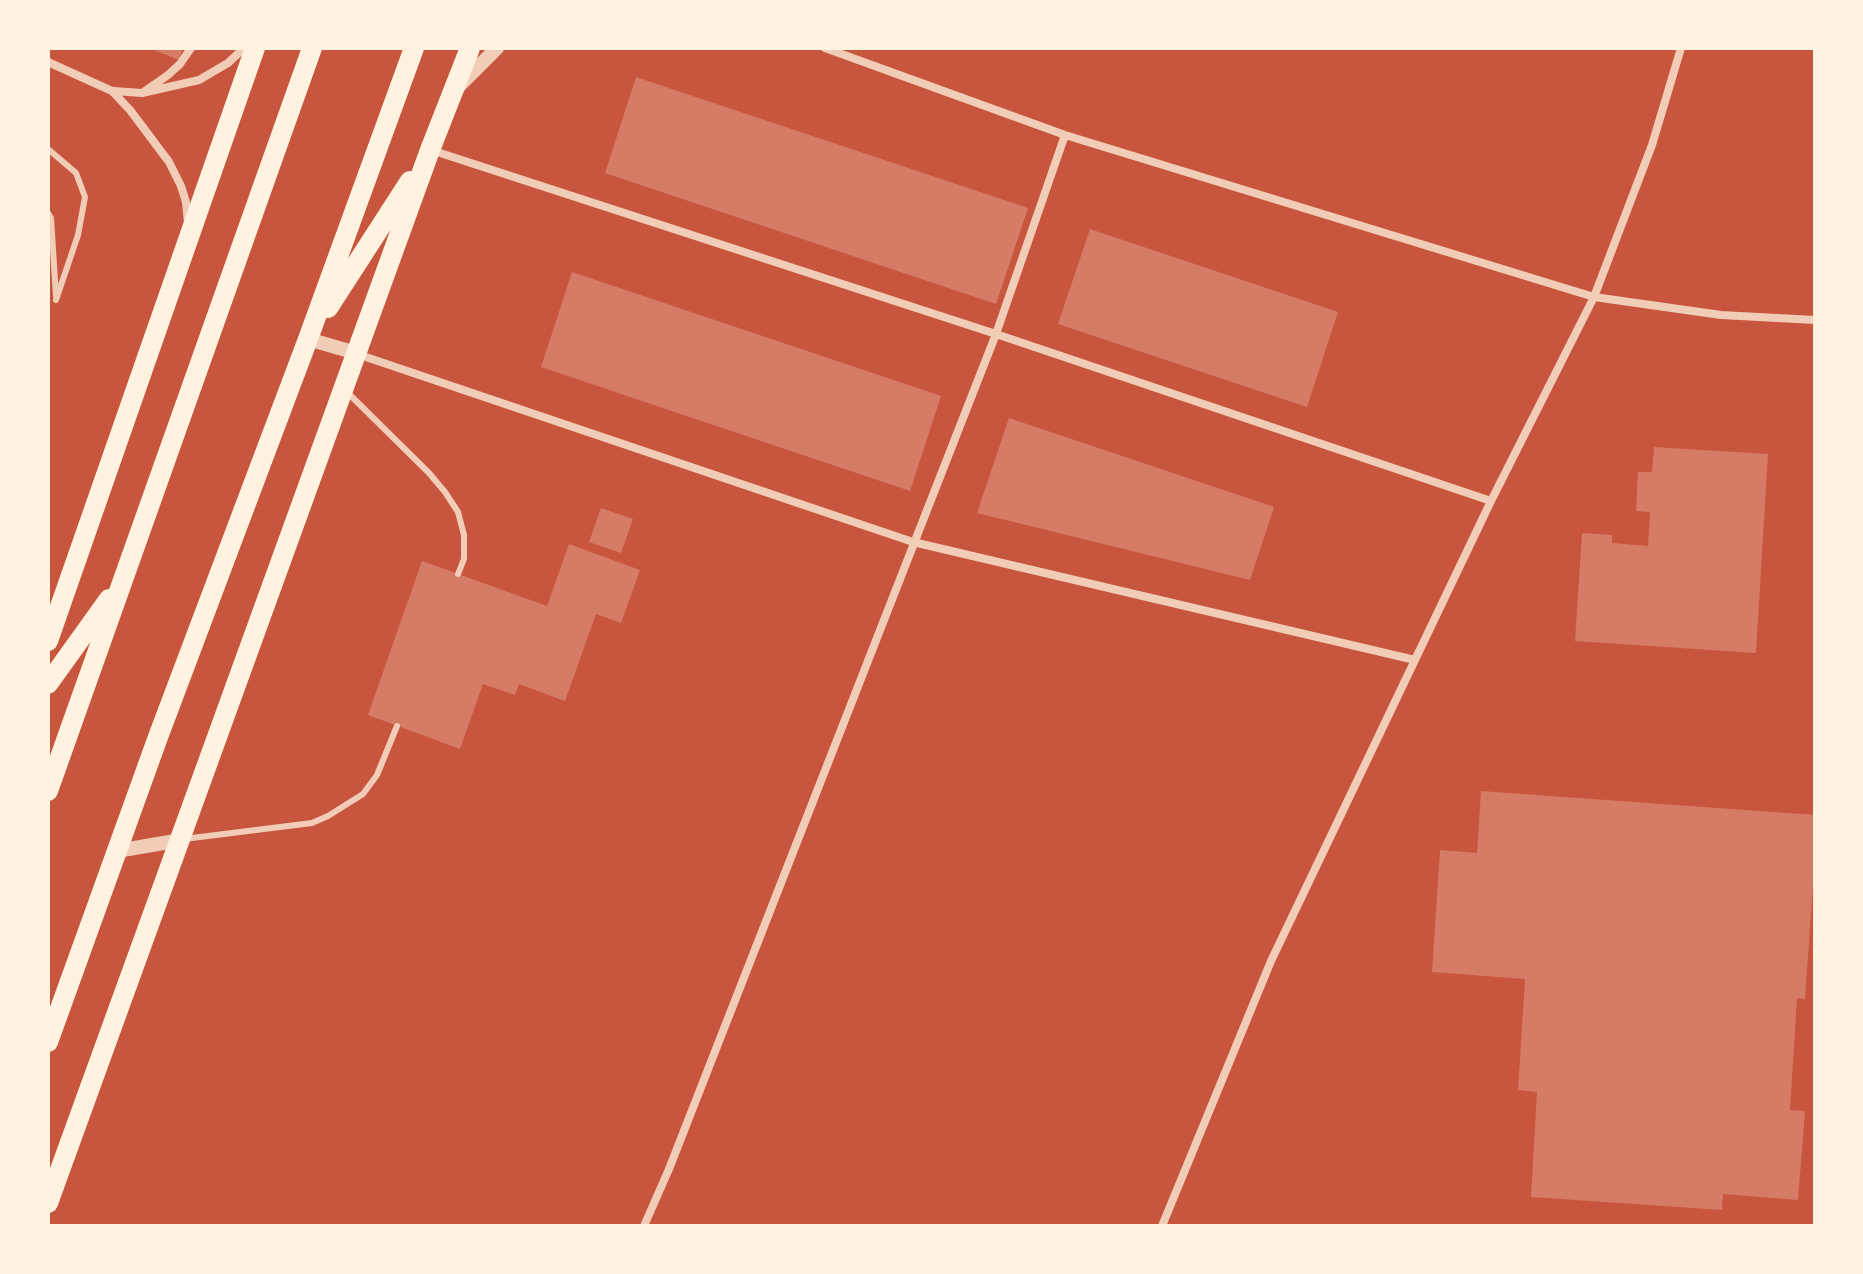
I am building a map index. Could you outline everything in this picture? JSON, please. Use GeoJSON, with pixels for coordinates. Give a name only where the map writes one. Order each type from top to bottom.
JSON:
{"type":"FeatureCollection","features":[{"type":"Feature","properties":{"kind":"main road"},"geometry":{"type":"LineString","coordinates":[[48,641],[255,48]]}},
{"type":"Feature","properties":{"kind":"main road"},"geometry":{"type":"LineString","coordinates":[[48,791],[312,48]]}},
{"type":"Feature","properties":{"kind":"main road"},"geometry":{"type":"LineString","coordinates":[[48,1042],[414,48]]}},
{"type":"Feature","properties":{"kind":"main road"},"geometry":{"type":"LineString","coordinates":[[48,1203],[430,150],[470,48]]}},
{"type":"Feature","properties":{"kind":"main road"},"geometry":{"type":"LineString","coordinates":[[308,339],[430,150]]}},
{"type":"Feature","properties":{"kind":"main road"},"geometry":{"type":"LineString","coordinates":[[48,684],[123,580]]}},
{"type":"Feature","properties":{"kind":"street"},"geometry":{"type":"LineString","coordinates":[[142,93],[174,70],[191,48]]}},
{"type":"Feature","properties":{"kind":"street"},"geometry":{"type":"LineString","coordinates":[[48,62],[112,91],[142,93],[199,80],[228,63],[244,48]]}},
{"type":"Feature","properties":{"kind":"street"},"geometry":{"type":"LineString","coordinates":[[455,90],[497,48]]}},
{"type":"Feature","properties":{"kind":"street"},"geometry":{"type":"LineString","coordinates":[[825,48],[1065,135],[1594,297],[1721,315],[1815,320]]}},
{"type":"Feature","properties":{"kind":"street"},"geometry":{"type":"LineString","coordinates":[[1162,1226],[1271,961],[1491,501],[1594,297],[1652,145],[1681,48]]}},
{"type":"Feature","properties":{"kind":"street"},"geometry":{"type":"LineString","coordinates":[[112,91],[169,162],[186,202],[189,240]]}},
{"type":"Feature","properties":{"kind":"street"},"geometry":{"type":"LineString","coordinates":[[644,1226],[996,334],[1065,135]]}},
{"type":"Feature","properties":{"kind":"street"},"geometry":{"type":"LineString","coordinates":[[430,150],[996,334],[1491,501]]}},
{"type":"Feature","properties":{"kind":"street"},"geometry":{"type":"LineString","coordinates":[[308,339],[913,542],[1415,660]]}},
{"type":"Feature","properties":{"kind":"street"},"geometry":{"type":"LineString","coordinates":[[117,851],[181,840]]}},
{"type":"Feature","properties":{"kind":"lane"},"geometry":{"type":"LineString","coordinates":[[48,149],[76,173],[85,197],[78,235],[56,300],[51,218],[48,213]]}},
{"type":"Feature","properties":{"kind":"lane"},"geometry":{"type":"LineString","coordinates":[[344,388],[429,473],[458,512],[464,535],[464,559],[458,574]]}},
{"type":"Feature","properties":{"kind":"lane"},"geometry":{"type":"LineString","coordinates":[[181,840],[312,823],[328,816],[363,794],[377,775],[397,726]]}},
{"type":"Feature","properties":{"kind":"building"},"geometry":{"type":"Polygon","coordinates":[[[149,48],[183,48],[179,60],[149,48]]]}},
{"type":"Feature","properties":{"kind":"building"},"geometry":{"type":"Polygon","coordinates":[[[636,77],[1028,208],[996,304],[605,173],[636,77]]]}},
{"type":"Feature","properties":{"kind":"building"},"geometry":{"type":"Polygon","coordinates":[[[1090,229],[1338,312],[1307,407],[1058,324],[1090,229]]]}},
{"type":"Feature","properties":{"kind":"building"},"geometry":{"type":"Polygon","coordinates":[[[572,272],[941,396],[910,491],[541,367],[572,272]]]}},
{"type":"Feature","properties":{"kind":"building"},"geometry":{"type":"Polygon","coordinates":[[[1009,418],[1274,507],[1250,580],[977,513],[1009,418]]]}},
{"type":"Feature","properties":{"kind":"building"},"geometry":{"type":"Polygon","coordinates":[[[1654,447],[1768,454],[1756,653],[1575,641],[1582,533],[1612,535],[1612,543],[1648,546],[1650,512],[1636,511],[1638,472],[1652,472],[1654,447]]]}},
{"type":"Feature","properties":{"kind":"building"},"geometry":{"type":"Polygon","coordinates":[[[601,508],[633,519],[621,553],[589,542],[601,508]]]}},
{"type":"Feature","properties":{"kind":"building"},"geometry":{"type":"Polygon","coordinates":[[[569,544],[640,570],[621,623],[596,614],[565,701],[519,684],[515,695],[483,684],[460,749],[368,715],[422,561],[547,606],[569,544]]]}},
{"type":"Feature","properties":{"kind":"building"},"geometry":{"type":"Polygon","coordinates":[[[1481,791],[1815,815],[1805,999],[1797,998],[1790,1110],[1805,1111],[1798,1200],[1723,1194],[1722,1210],[1531,1197],[1537,1092],[1518,1090],[1525,979],[1432,972],[1440,850],[1477,853],[1481,791]]]}}]}
